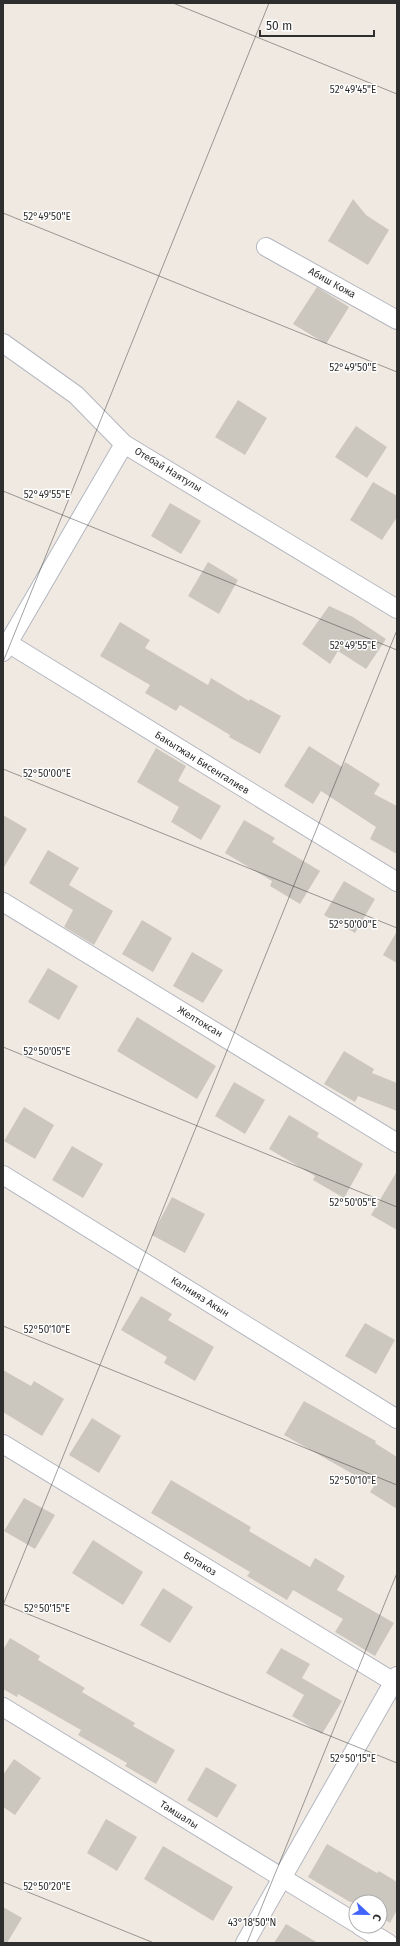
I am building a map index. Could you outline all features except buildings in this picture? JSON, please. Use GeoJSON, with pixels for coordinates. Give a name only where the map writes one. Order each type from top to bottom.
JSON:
{"type":"FeatureCollection","features":[{"type":"Feature","properties":{"kind":"street","name":"Абиш Кожа"},"geometry":{"type":"LineString","coordinates":[[266,247],[397,320]]}},
{"type":"Feature","properties":{"kind":"street"},"geometry":{"type":"LineString","coordinates":[[3,343],[76,395],[124,444]]}},
{"type":"Feature","properties":{"kind":"street","name":"Отебай Наятулы"},"geometry":{"type":"LineString","coordinates":[[5,648],[124,444],[397,609]]}},
{"type":"Feature","properties":{"kind":"street","name":"Бакытжан Бисенгалиев"},"geometry":{"type":"LineString","coordinates":[[5,648],[397,882]]}},
{"type":"Feature","properties":{"kind":"street","name":"Желтоксан"},"geometry":{"type":"LineString","coordinates":[[3,902],[397,1143]]}},
{"type":"Feature","properties":{"kind":"street","name":"Калнияз Акын"},"geometry":{"type":"LineString","coordinates":[[3,1175],[397,1419]]}},
{"type":"Feature","properties":{"kind":"street","name":"Ботакоз"},"geometry":{"type":"LineString","coordinates":[[3,1444],[396,1680]]}},
{"type":"Feature","properties":{"kind":"street"},"geometry":{"type":"LineString","coordinates":[[245,1943],[396,1680]]}},
{"type":"Feature","properties":{"kind":"street","name":"Тамшалы"},"geometry":{"type":"LineString","coordinates":[[3,1707],[348,1918]]}},
{"type":"Feature","properties":{"kind":"street"},"geometry":{"type":"LineString","coordinates":[[373,1934],[388,1943]]}}]}
